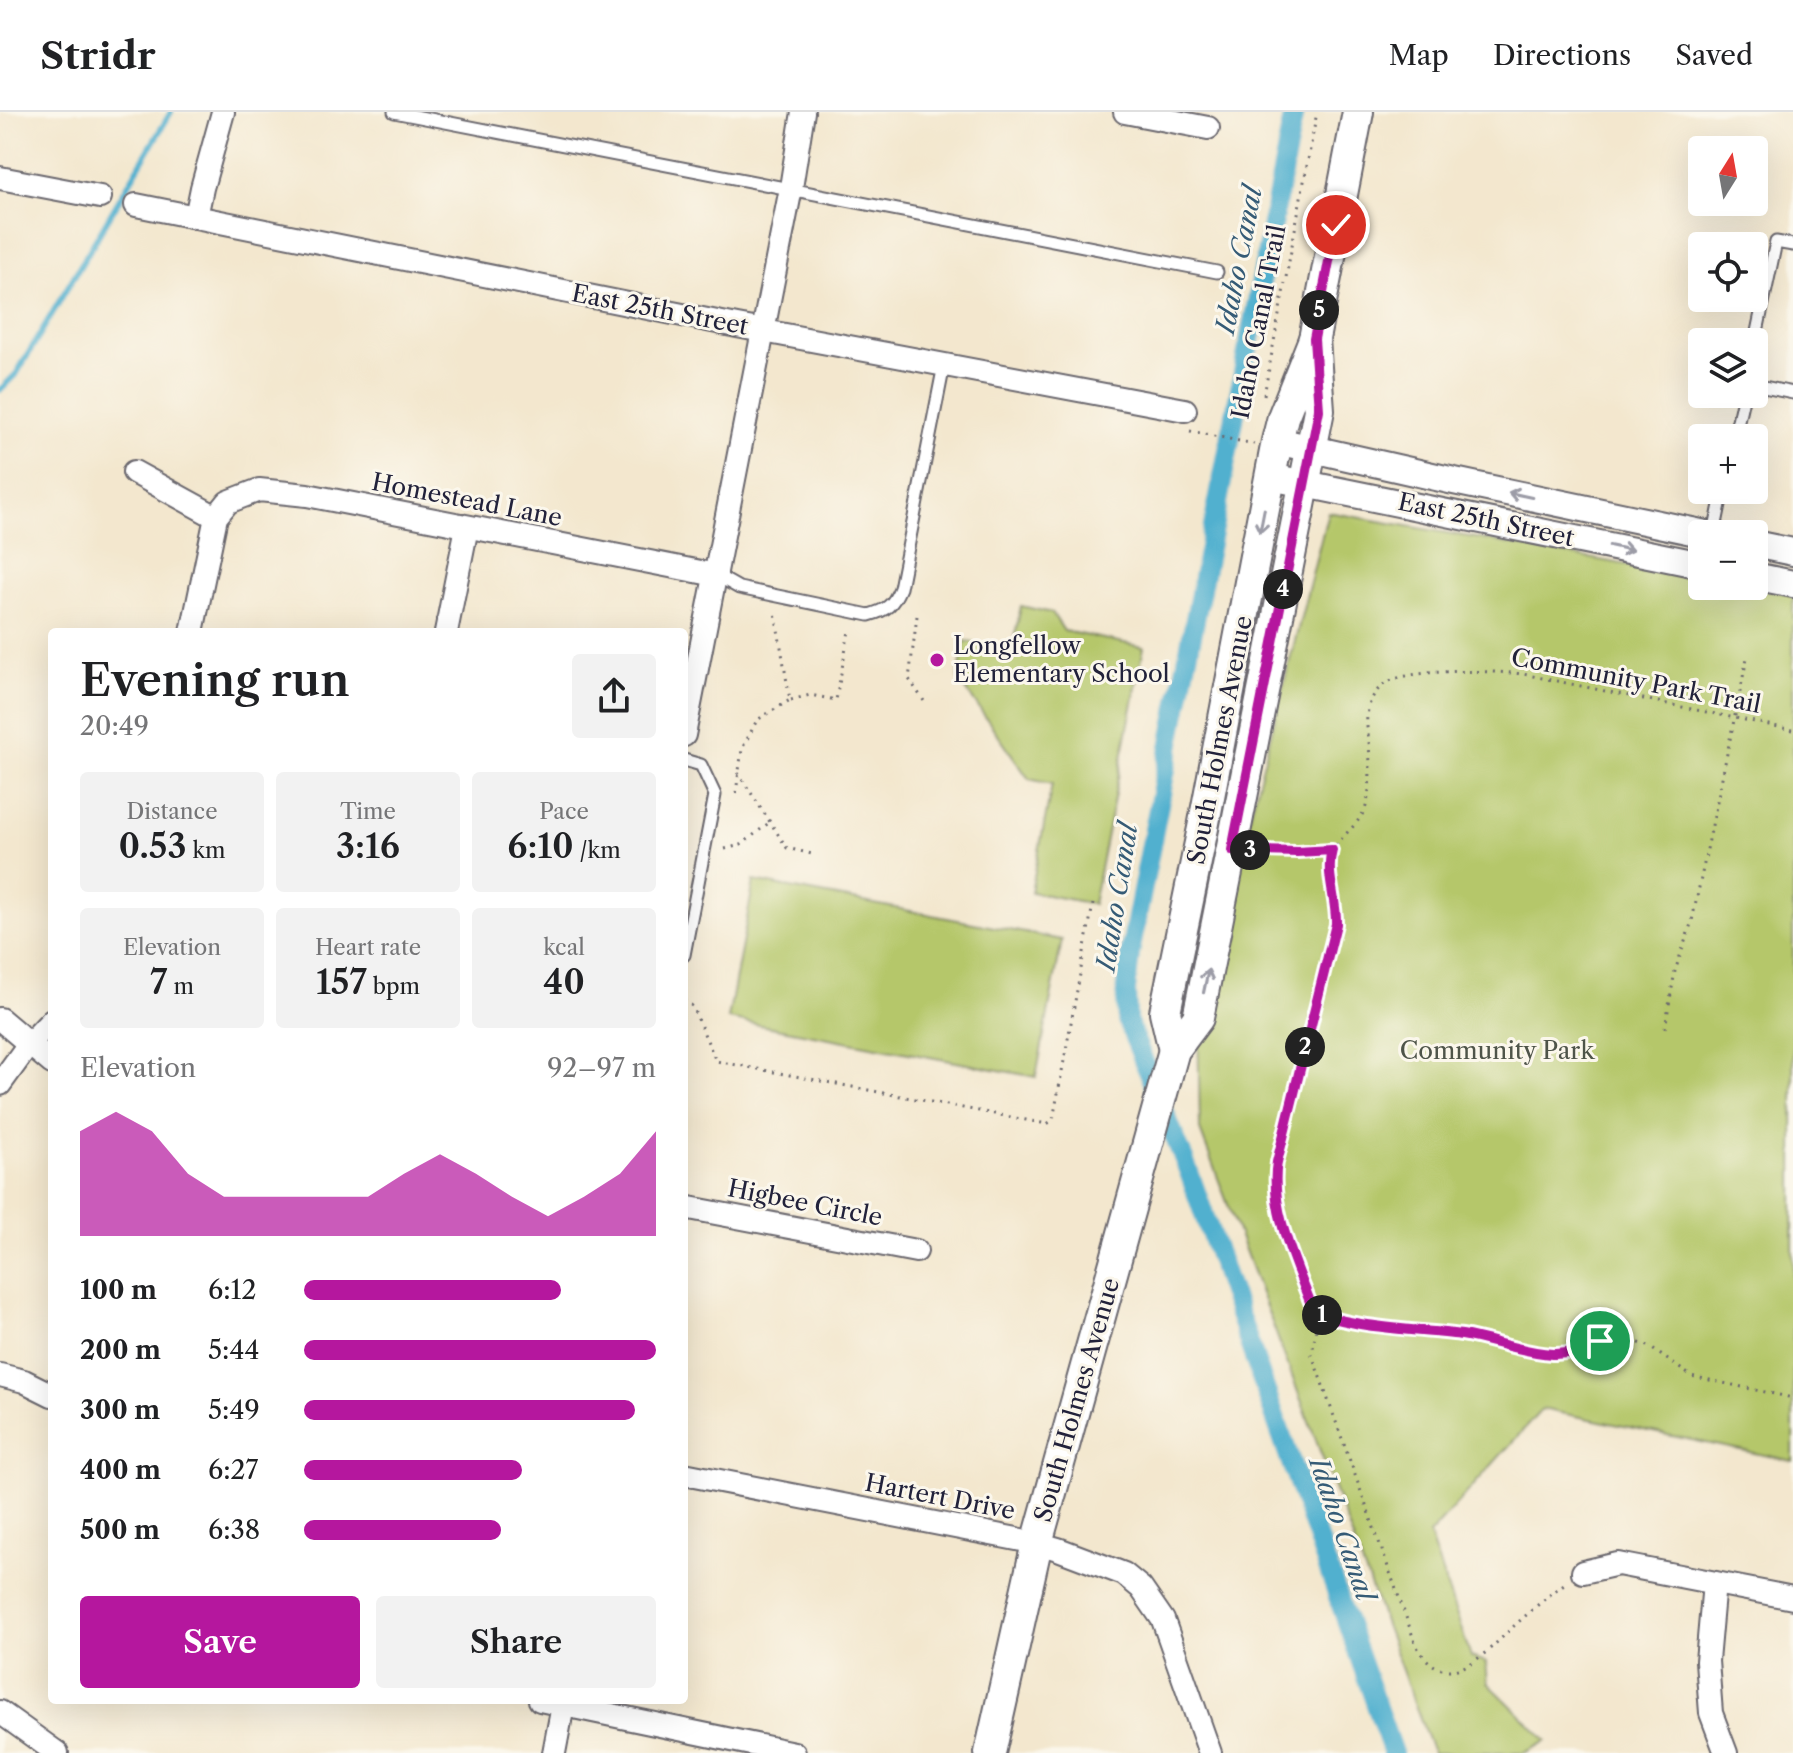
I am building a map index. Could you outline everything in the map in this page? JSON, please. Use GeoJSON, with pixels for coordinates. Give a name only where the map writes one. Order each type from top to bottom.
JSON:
{"type":"FeatureCollection","features":[{"type":"Feature","properties":{"kind":"main road","name":"South Holmes Avenue"},"geometry":{"type":"LineString","coordinates":[[1174,1050],[1165,1012],[1271,477],[1264,442],[1283,417],[1314,339],[1358,112]]}},
{"type":"Feature","properties":{"kind":"main road","name":"South Holmes Avenue"},"geometry":{"type":"LineString","coordinates":[[990,1753],[1037,1543],[1174,1050],[1198,1018],[1319,410],[1314,339]]}},
{"type":"Feature","properties":{"kind":"street"},"geometry":{"type":"LineString","coordinates":[[196,217],[223,112]]}},
{"type":"Feature","properties":{"kind":"street"},"geometry":{"type":"LineString","coordinates":[[688,715],[791,188],[803,112]]}},
{"type":"Feature","properties":{"kind":"street"},"geometry":{"type":"LineString","coordinates":[[1125,112],[1208,128]]}},
{"type":"Feature","properties":{"kind":"street"},"geometry":{"type":"LineString","coordinates":[[0,178],[100,197]]}},
{"type":"Feature","properties":{"kind":"street","name":"East 25th Street"},"geometry":{"type":"LineString","coordinates":[[136,205],[944,365],[1186,420]]}},
{"type":"Feature","properties":{"kind":"street","name":"East 25th Street"},"geometry":{"type":"LineString","coordinates":[[1264,442],[1311,449],[1688,530]]}},
{"type":"Feature","properties":{"kind":"street"},"geometry":{"type":"LineString","coordinates":[[134,472],[216,517],[193,628]]}},
{"type":"Feature","properties":{"kind":"street","name":"East 25th Street"},"geometry":{"type":"LineString","coordinates":[[1271,477],[1688,562]]}},
{"type":"Feature","properties":{"kind":"street","name":"Homestead Lane"},"geometry":{"type":"LineString","coordinates":[[216,517],[228,502],[259,490],[307,495],[716,575]]}},
{"type":"Feature","properties":{"kind":"street"},"geometry":{"type":"LineString","coordinates":[[447,628],[467,527]]}},
{"type":"Feature","properties":{"kind":"street"},"geometry":{"type":"LineString","coordinates":[[1768,547],[1793,552]]}},
{"type":"Feature","properties":{"kind":"street"},"geometry":{"type":"LineString","coordinates":[[1768,579],[1793,584]]}},
{"type":"Feature","properties":{"kind":"street"},"geometry":{"type":"LineString","coordinates":[[0,1019],[48,1060]]}},
{"type":"Feature","properties":{"kind":"street"},"geometry":{"type":"LineString","coordinates":[[0,1084],[29,1044],[48,1024]]}},
{"type":"Feature","properties":{"kind":"street","name":"Higbee Circle"},"geometry":{"type":"LineString","coordinates":[[688,1208],[916,1251]]}},
{"type":"Feature","properties":{"kind":"street"},"geometry":{"type":"LineString","coordinates":[[0,1375],[24,1381],[48,1393]]}},
{"type":"Feature","properties":{"kind":"street","name":"Hartert Drive"},"geometry":{"type":"LineString","coordinates":[[688,1475],[1037,1543],[1124,1574],[1141,1588],[1163,1620],[1210,1753]]}},
{"type":"Feature","properties":{"kind":"street"},"geometry":{"type":"LineString","coordinates":[[1583,1572],[1618,1564],[1793,1598]]}},
{"type":"Feature","properties":{"kind":"street"},"geometry":{"type":"LineString","coordinates":[[1714,1583],[1707,1661],[1711,1713],[1726,1753]]}},
{"type":"Feature","properties":{"kind":"street"},"geometry":{"type":"LineString","coordinates":[[554,1753],[563,1704]]}},
{"type":"Feature","properties":{"kind":"street"},"geometry":{"type":"LineString","coordinates":[[568,1704],[794,1753]]}},
{"type":"Feature","properties":{"kind":"street"},"geometry":{"type":"LineString","coordinates":[[0,1712],[57,1753]]}},
{"type":"Feature","properties":{"kind":"lane"},"geometry":{"type":"LineString","coordinates":[[394,112],[1217,272]]}},
{"type":"Feature","properties":{"kind":"lane"},"geometry":{"type":"LineString","coordinates":[[1758,328],[1776,242],[1793,245]]}},
{"type":"Feature","properties":{"kind":"lane"},"geometry":{"type":"LineString","coordinates":[[716,575],[739,588],[869,615],[885,611],[895,602],[944,365]]}},
{"type":"Feature","properties":{"kind":"lane"},"geometry":{"type":"LineString","coordinates":[[1768,388],[1793,393]]}},
{"type":"Feature","properties":{"kind":"lane"},"geometry":{"type":"LineString","coordinates":[[688,761],[701,765],[715,795],[688,934]]}},
{"type":"Feature","properties":{"kind":"path","name":"Idaho Canal Trail"},"geometry":{"type":"LineString","coordinates":[[1263,398],[1317,112]]}},
{"type":"Feature","properties":{"kind":"path"},"geometry":{"type":"LineString","coordinates":[[1186,420],[1207,434],[1264,442]]}},
{"type":"Feature","properties":{"kind":"path"},"geometry":{"type":"LineString","coordinates":[[774,610],[790,700]]}},
{"type":"Feature","properties":{"kind":"path"},"geometry":{"type":"LineString","coordinates":[[917,616],[909,679],[926,704]]}},
{"type":"Feature","properties":{"kind":"path"},"geometry":{"type":"LineString","coordinates":[[736,793],[742,749],[757,720],[790,700],[810,695],[836,700],[849,631]]}},
{"type":"Feature","properties":{"kind":"path"},"geometry":{"type":"LineString","coordinates":[[1665,1028],[1675,971],[1692,921],[1747,658]]}},
{"type":"Feature","properties":{"kind":"path","name":"Community Park Trail"},"geometry":{"type":"LineString","coordinates":[[1332,850],[1355,826],[1366,806],[1370,784],[1367,718],[1371,698],[1385,683],[1404,677],[1441,672],[1499,671],[1523,674],[1793,730]]}},
{"type":"Feature","properties":{"kind":"path"},"geometry":{"type":"LineString","coordinates":[[738,773],[787,848],[812,854]]}},
{"type":"Feature","properties":{"kind":"path"},"geometry":{"type":"LineString","coordinates":[[725,849],[741,845],[770,822]]}},
{"type":"Feature","properties":{"kind":"path"},"geometry":{"type":"LineString","coordinates":[[1232,850],[1332,850],[1330,866],[1336,924],[1274,1178],[1278,1207],[1312,1307],[1318,1314],[1409,1331],[1461,1335],[1511,1348],[1554,1354],[1574,1352],[1600,1341],[1634,1341],[1648,1346],[1691,1376],[1793,1398]]}},
{"type":"Feature","properties":{"kind":"path"},"geometry":{"type":"LineString","coordinates":[[688,1003],[716,1061],[1047,1124],[1053,1120],[1093,904]]}},
{"type":"Feature","properties":{"kind":"path"},"geometry":{"type":"LineString","coordinates":[[1318,1314],[1312,1355],[1424,1660],[1438,1669],[1458,1670],[1476,1662],[1549,1595],[1583,1572]]}},
{"type":"Feature","properties":{"kind":"green space","name":"Community Park"},"geometry":{"type":"Polygon","coordinates":[[[1328,512],[1688,576],[1688,600],[1768,600],[1768,590],[1793,594],[1793,1461],[1542,1409],[1429,1535],[1471,1657],[1486,1662],[1488,1683],[1547,1741],[1524,1753],[1433,1753],[1200,1130],[1198,1018],[1328,512]]]}},
{"type":"Feature","properties":{"kind":"green space"},"geometry":{"type":"Polygon","coordinates":[[[1021,606],[1052,613],[1064,631],[1144,647],[1093,904],[1031,892],[1052,784],[1029,779],[958,678],[965,641],[1012,650],[1021,606]]]}},
{"type":"Feature","properties":{"kind":"green space"},"geometry":{"type":"Polygon","coordinates":[[[754,881],[1062,940],[1036,1077],[728,1019],[754,881]]]}},
{"type":"Feature","properties":{"kind":"waterway"},"geometry":{"type":"LineString","coordinates":[[0,390],[17,373],[171,112]]}},
{"type":"Feature","properties":{"kind":"waterway","name":"Idaho Canal"},"geometry":{"type":"LineString","coordinates":[[1294,112],[1130,953],[1127,1020],[1189,1172],[1393,1753]]}},
{"type":"Feature","properties":{"kind":"place","name":"Longfellow Elementary School"},"geometry":{"type":"Point","coordinates":[937,660]}},
{"type":"Feature","properties":{"kind":"route"},"geometry":{"type":"LineString","coordinates":[[1336,225],[1314,339],[1319,410],[1232,850],[1332,850],[1330,858],[1336,924],[1277,1162],[1274,1178],[1278,1207],[1312,1307],[1318,1314],[1409,1331],[1461,1335],[1511,1348],[1554,1354],[1574,1352],[1600,1341]]}}]}
